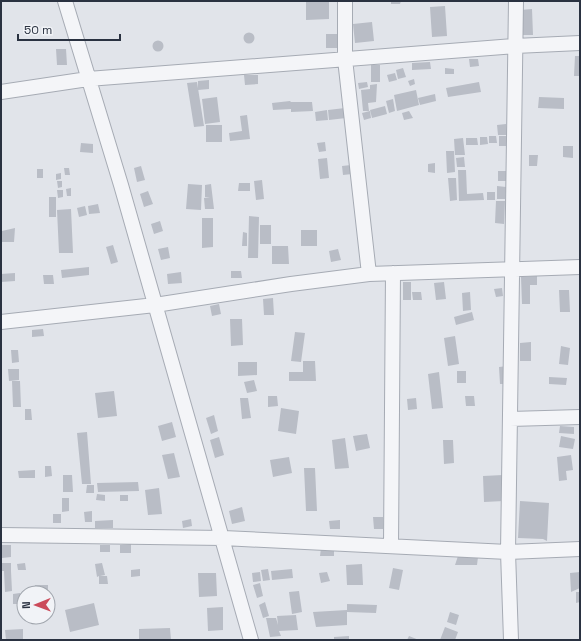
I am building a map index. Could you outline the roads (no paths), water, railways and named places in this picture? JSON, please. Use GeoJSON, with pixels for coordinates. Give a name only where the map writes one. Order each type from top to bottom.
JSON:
{"type":"FeatureCollection","features":[{"type":"Feature","properties":{"kind":"street"},"geometry":{"type":"LineString","coordinates":[[65,1],[121,185],[251,640]]}},
{"type":"Feature","properties":{"kind":"street"},"geometry":{"type":"LineString","coordinates":[[345,1],[345,59],[368,274]]}},
{"type":"Feature","properties":{"kind":"street"},"geometry":{"type":"LineString","coordinates":[[511,640],[508,552],[516,1]]}},
{"type":"Feature","properties":{"kind":"street"},"geometry":{"type":"LineString","coordinates":[[1,92],[88,79],[515,46],[580,43]]}},
{"type":"Feature","properties":{"kind":"street"},"geometry":{"type":"LineString","coordinates":[[1,322],[155,305],[368,274],[580,267]]}},
{"type":"Feature","properties":{"kind":"street"},"geometry":{"type":"LineString","coordinates":[[391,546],[393,273]]}},
{"type":"Feature","properties":{"kind":"street"},"geometry":{"type":"LineString","coordinates":[[510,419],[580,417]]}},
{"type":"Feature","properties":{"kind":"street"},"geometry":{"type":"LineString","coordinates":[[1,535],[223,538],[508,552],[580,549]]}}]}
